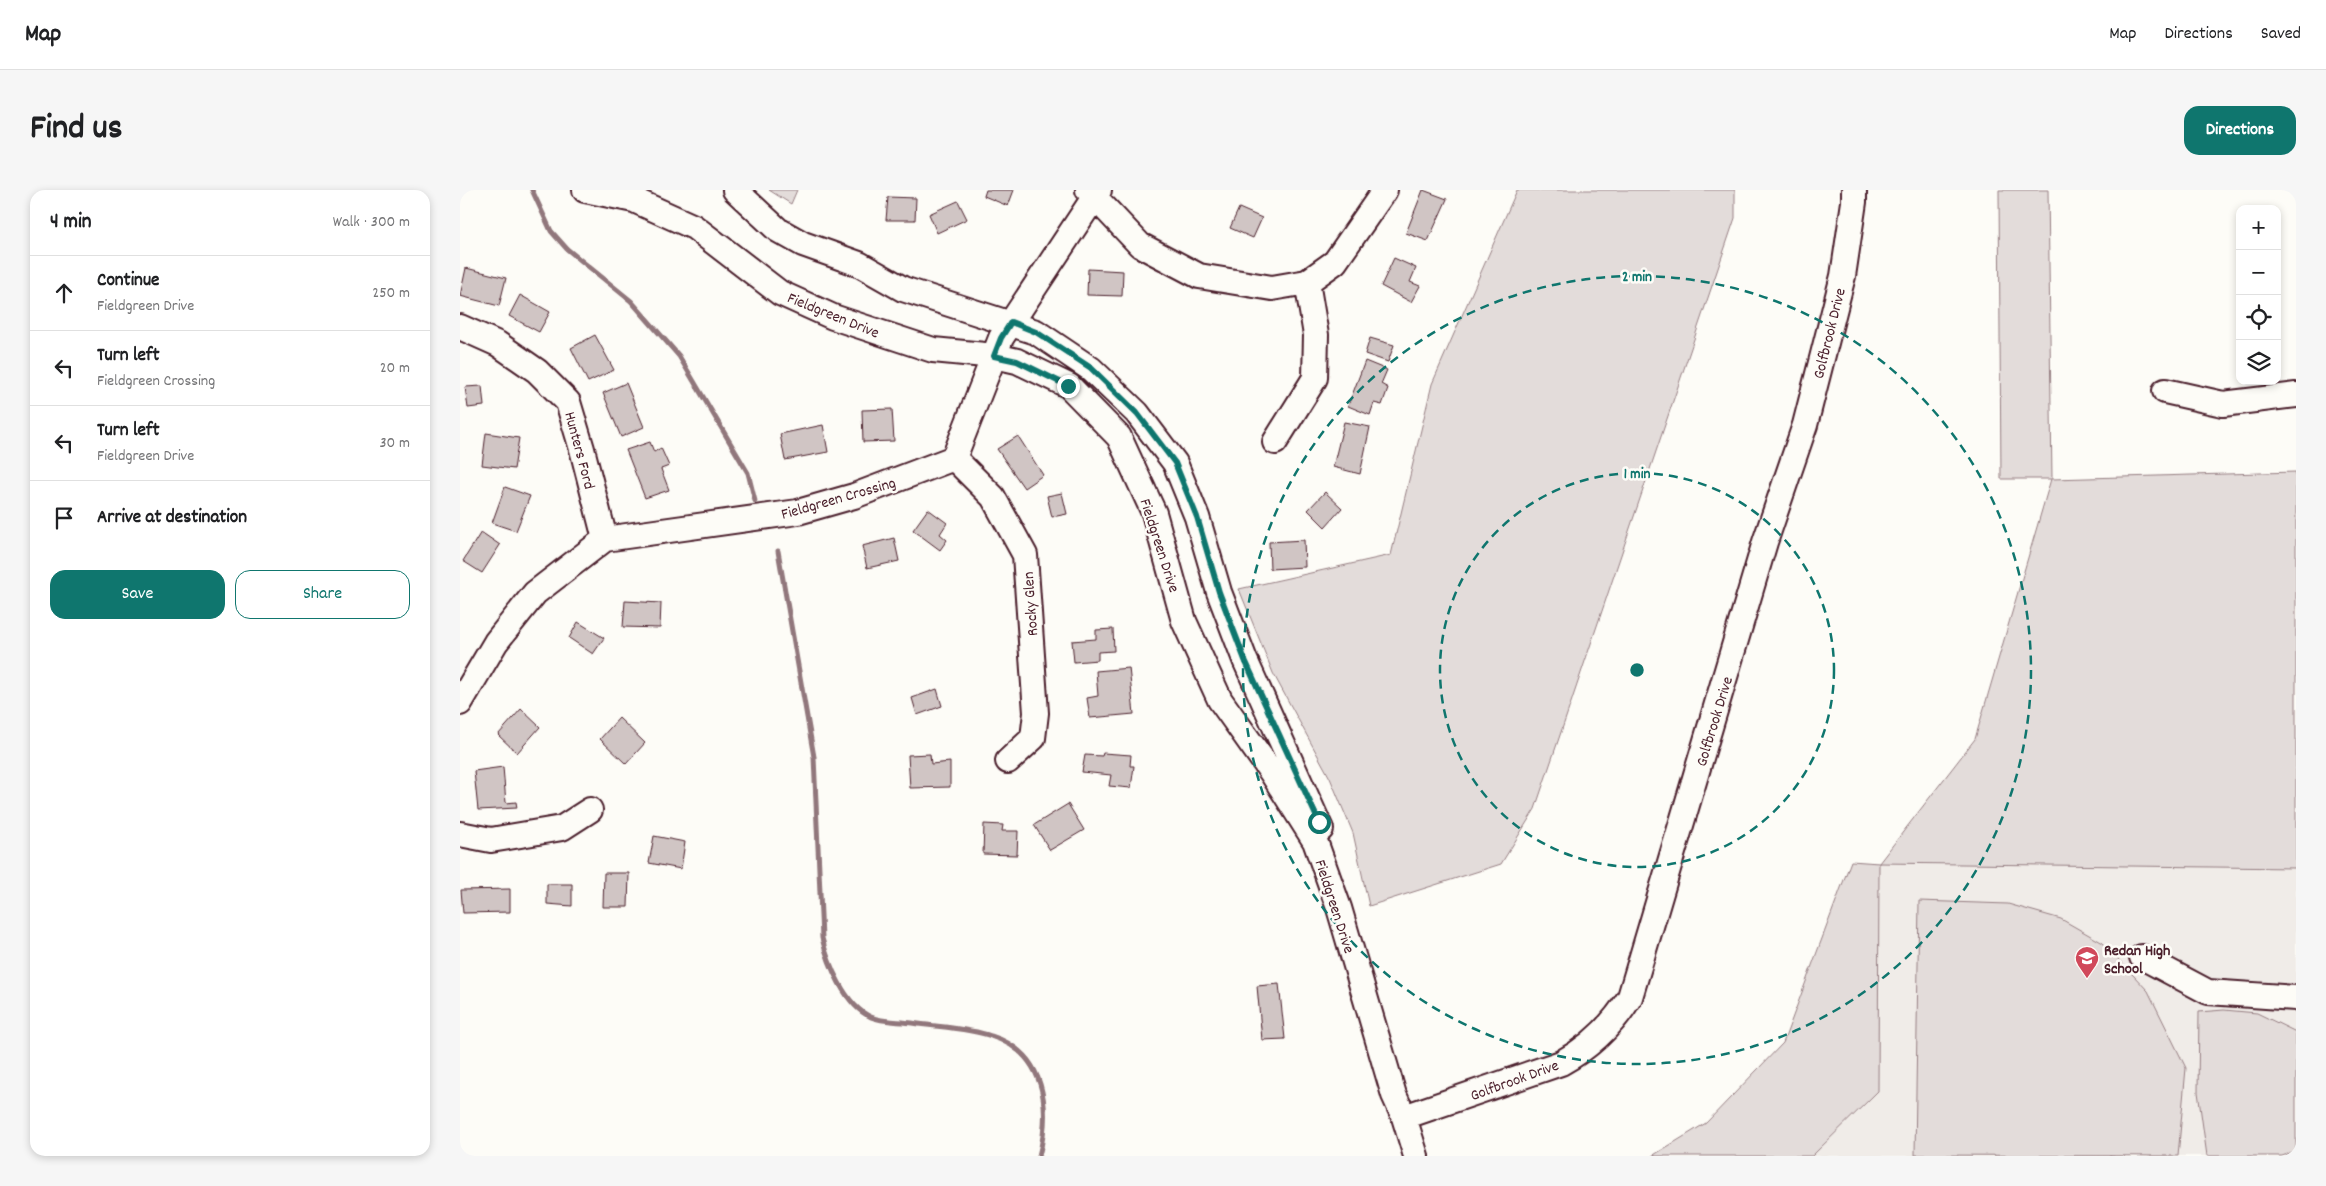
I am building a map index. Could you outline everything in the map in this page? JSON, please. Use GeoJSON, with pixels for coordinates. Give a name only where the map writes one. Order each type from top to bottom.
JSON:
{"type":"FeatureCollection","features":[{"type":"Feature","properties":{"kind":"street","name":"Fieldgreen Drive"},"geometry":{"type":"LineString","coordinates":[[585,190],[634,200],[694,227],[780,292],[833,317],[932,350],[994,356],[1017,361],[1068,386],[1119,437],[1154,513],[1184,621],[1220,700],[1272,773],[1314,841],[1339,908],[1394,1095],[1404,1117],[1416,1156]]}},
{"type":"Feature","properties":{"kind":"street","name":"Fieldgreen Drive"},"geometry":{"type":"LineString","coordinates":[[735,190],[778,230],[803,244],[858,264],[903,289],[1011,322],[1036,332],[1091,368],[1137,413],[1175,463],[1197,517],[1219,592],[1245,660],[1340,874],[1384,1022],[1407,1090],[1404,1117]]}},
{"type":"Feature","properties":{"kind":"street"},"geometry":{"type":"LineString","coordinates":[[954,458],[1001,338],[1093,192],[1140,245],[1199,276],[1272,288],[1307,282],[1335,262],[1385,190]]}},
{"type":"Feature","properties":{"kind":"street","name":"Golfbrook Drive"},"geometry":{"type":"LineString","coordinates":[[1404,1117],[1561,1063],[1582,1051],[1618,1018],[1630,997],[1765,542],[1805,425],[1843,276],[1854,202],[1854,190]]}},
{"type":"Feature","properties":{"kind":"street"},"geometry":{"type":"LineString","coordinates":[[1275,442],[1314,378],[1316,335],[1307,282]]}},
{"type":"Feature","properties":{"kind":"street","name":"Hunters Ford"},"geometry":{"type":"LineString","coordinates":[[460,327],[498,344],[537,371],[568,402],[605,539]]}},
{"type":"Feature","properties":{"kind":"street"},"geometry":{"type":"LineString","coordinates":[[2165,391],[2223,404],[2296,395]]}},
{"type":"Feature","properties":{"kind":"street","name":"Fieldgreen Crossing"},"geometry":{"type":"LineString","coordinates":[[460,703],[496,642],[535,593],[605,539],[798,512],[854,496],[954,458]]}},
{"type":"Feature","properties":{"kind":"street","name":"Rocky Glen"},"geometry":{"type":"LineString","coordinates":[[954,458],[993,497],[1025,555],[1036,713],[1033,738],[1008,762]]}},
{"type":"Feature","properties":{"kind":"street"},"geometry":{"type":"LineString","coordinates":[[460,834],[491,840],[562,828],[590,810]]}},
{"type":"Feature","properties":{"kind":"street"},"geometry":{"type":"LineString","coordinates":[[2142,957],[2208,992],[2296,998]]}},
{"type":"Feature","properties":{"kind":"shaded area"},"geometry":{"type":"Polygon","coordinates":[[[769,190],[797,190],[791,204],[769,190]]]}},
{"type":"Feature","properties":{"kind":"shaded area"},"geometry":{"type":"Polygon","coordinates":[[[1517,190],[1735,190],[1735,218],[1535,809],[1501,864],[1369,906],[1353,833],[1330,778],[1273,673],[1239,589],[1391,555],[1432,384],[1517,190]]]}},
{"type":"Feature","properties":{"kind":"shaded area"},"geometry":{"type":"Polygon","coordinates":[[[1999,190],[2048,190],[2052,479],[2296,472],[2296,868],[1879,863],[1975,739],[2051,479],[2001,479],[1999,190]]]}},
{"type":"Feature","properties":{"kind":"shaded area"},"geometry":{"type":"Polygon","coordinates":[[[1851,861],[1879,863],[1878,1091],[1812,1156],[1652,1156],[1706,1123],[1783,1043],[1851,861]]]}},
{"type":"Feature","properties":{"kind":"shaded area","name":"Redan High School"},"geometry":{"type":"Polygon","coordinates":[[[1878,863],[2296,868],[2296,1156],[1812,1156],[1878,1091],[1878,863]]]}},
{"type":"Feature","properties":{"kind":"shaded area"},"geometry":{"type":"Polygon","coordinates":[[[1919,901],[2008,904],[2061,919],[2103,943],[2148,991],[2186,1068],[2178,1156],[1915,1155],[1919,901]]]}},
{"type":"Feature","properties":{"kind":"shaded area"},"geometry":{"type":"Polygon","coordinates":[[[2224,1010],[2257,1013],[2296,1032],[2296,1151],[2282,1156],[2207,1156],[2198,1092],[2199,1012],[2224,1010]]]}},
{"type":"Feature","properties":{"kind":"building"},"geometry":{"type":"Polygon","coordinates":[[[986,190],[1014,190],[1008,206],[984,196],[986,190]]]}},
{"type":"Feature","properties":{"kind":"building"},"geometry":{"type":"Polygon","coordinates":[[[1423,190],[1447,199],[1428,241],[1406,233],[1423,190]]]}},
{"type":"Feature","properties":{"kind":"building"},"geometry":{"type":"Polygon","coordinates":[[[888,197],[916,198],[915,220],[886,220],[888,197]]]}},
{"type":"Feature","properties":{"kind":"building"},"geometry":{"type":"Polygon","coordinates":[[[958,201],[967,219],[937,233],[929,214],[958,201]]]}},
{"type":"Feature","properties":{"kind":"building"},"geometry":{"type":"Polygon","coordinates":[[[1239,208],[1262,218],[1253,238],[1230,228],[1239,208]]]}},
{"type":"Feature","properties":{"kind":"building"},"geometry":{"type":"Polygon","coordinates":[[[1394,258],[1416,268],[1410,282],[1420,286],[1411,302],[1381,286],[1394,258]]]}},
{"type":"Feature","properties":{"kind":"building"},"geometry":{"type":"Polygon","coordinates":[[[466,268],[506,278],[499,306],[460,296],[466,268]]]}},
{"type":"Feature","properties":{"kind":"building"},"geometry":{"type":"Polygon","coordinates":[[[1088,269],[1123,271],[1122,296],[1087,295],[1088,269]]]}},
{"type":"Feature","properties":{"kind":"building"},"geometry":{"type":"Polygon","coordinates":[[[520,295],[550,312],[539,332],[509,316],[520,295]]]}},
{"type":"Feature","properties":{"kind":"building"},"geometry":{"type":"Polygon","coordinates":[[[595,335],[614,370],[588,382],[571,348],[595,335]]]}},
{"type":"Feature","properties":{"kind":"building"},"geometry":{"type":"Polygon","coordinates":[[[1370,338],[1394,345],[1388,362],[1365,354],[1370,338]]]}},
{"type":"Feature","properties":{"kind":"building"},"geometry":{"type":"Polygon","coordinates":[[[1365,361],[1387,370],[1381,384],[1388,388],[1382,405],[1374,403],[1370,415],[1348,406],[1365,361]]]}},
{"type":"Feature","properties":{"kind":"building"},"geometry":{"type":"Polygon","coordinates":[[[626,383],[644,427],[621,437],[603,393],[626,383]]]}},
{"type":"Feature","properties":{"kind":"building"},"geometry":{"type":"Polygon","coordinates":[[[482,386],[484,406],[468,408],[465,387],[482,386]]]}},
{"type":"Feature","properties":{"kind":"building"},"geometry":{"type":"Polygon","coordinates":[[[892,409],[894,441],[863,442],[862,410],[892,409]]]}},
{"type":"Feature","properties":{"kind":"building"},"geometry":{"type":"Polygon","coordinates":[[[1344,422],[1370,427],[1360,474],[1333,467],[1344,422]]]}},
{"type":"Feature","properties":{"kind":"building"},"geometry":{"type":"Polygon","coordinates":[[[823,425],[828,452],[785,460],[780,434],[823,425]]]}},
{"type":"Feature","properties":{"kind":"building"},"geometry":{"type":"Polygon","coordinates":[[[486,433],[519,438],[514,469],[482,465],[486,433]]]}},
{"type":"Feature","properties":{"kind":"building"},"geometry":{"type":"Polygon","coordinates":[[[1018,436],[1043,475],[1024,488],[997,449],[1018,436]]]}},
{"type":"Feature","properties":{"kind":"building"},"geometry":{"type":"Polygon","coordinates":[[[650,442],[654,452],[661,448],[669,466],[661,469],[669,490],[645,498],[626,450],[650,442]]]}},
{"type":"Feature","properties":{"kind":"building"},"geometry":{"type":"Polygon","coordinates":[[[505,487],[530,496],[516,531],[492,523],[505,487]]]}},
{"type":"Feature","properties":{"kind":"building"},"geometry":{"type":"Polygon","coordinates":[[[1325,492],[1342,508],[1325,527],[1308,510],[1325,492]]]}},
{"type":"Feature","properties":{"kind":"building"},"geometry":{"type":"Polygon","coordinates":[[[1062,493],[1067,514],[1052,517],[1047,496],[1062,493]]]}},
{"type":"Feature","properties":{"kind":"building"},"geometry":{"type":"Polygon","coordinates":[[[928,509],[947,523],[940,534],[947,540],[940,550],[913,530],[928,509]]]}},
{"type":"Feature","properties":{"kind":"building"},"geometry":{"type":"Polygon","coordinates":[[[481,532],[500,545],[482,573],[463,561],[481,532]]]}},
{"type":"Feature","properties":{"kind":"building"},"geometry":{"type":"Polygon","coordinates":[[[894,538],[899,561],[867,568],[862,546],[894,538]]]}},
{"type":"Feature","properties":{"kind":"building"},"geometry":{"type":"Polygon","coordinates":[[[1304,540],[1305,567],[1270,569],[1269,542],[1304,540]]]}},
{"type":"Feature","properties":{"kind":"building"},"geometry":{"type":"Polygon","coordinates":[[[625,601],[661,603],[660,628],[623,627],[625,601]]]}},
{"type":"Feature","properties":{"kind":"building"},"geometry":{"type":"Polygon","coordinates":[[[578,622],[604,638],[593,654],[569,638],[578,622]]]}},
{"type":"Feature","properties":{"kind":"building"},"geometry":{"type":"Polygon","coordinates":[[[1113,629],[1114,651],[1098,652],[1098,660],[1074,662],[1072,641],[1096,639],[1096,630],[1113,629]]]}},
{"type":"Feature","properties":{"kind":"building"},"geometry":{"type":"Polygon","coordinates":[[[1129,668],[1134,714],[1090,718],[1087,698],[1098,696],[1096,671],[1129,668]]]}},
{"type":"Feature","properties":{"kind":"building"},"geometry":{"type":"Polygon","coordinates":[[[937,689],[942,706],[917,715],[912,698],[937,689]]]}},
{"type":"Feature","properties":{"kind":"building"},"geometry":{"type":"Polygon","coordinates":[[[521,709],[540,727],[517,753],[498,735],[521,709]]]}},
{"type":"Feature","properties":{"kind":"building"},"geometry":{"type":"Polygon","coordinates":[[[619,718],[645,743],[626,764],[600,739],[619,718]]]}},
{"type":"Feature","properties":{"kind":"building"},"geometry":{"type":"Polygon","coordinates":[[[1103,753],[1131,755],[1130,766],[1134,766],[1131,788],[1109,786],[1111,775],[1082,772],[1085,755],[1102,756],[1103,753]]]}},
{"type":"Feature","properties":{"kind":"building"},"geometry":{"type":"Polygon","coordinates":[[[930,754],[931,764],[950,762],[950,787],[910,788],[908,755],[930,754]]]}},
{"type":"Feature","properties":{"kind":"building"},"geometry":{"type":"Polygon","coordinates":[[[503,767],[506,803],[516,802],[517,808],[478,810],[474,771],[503,767]]]}},
{"type":"Feature","properties":{"kind":"building"},"geometry":{"type":"Polygon","coordinates":[[[1068,804],[1084,830],[1050,850],[1034,825],[1068,804]]]}},
{"type":"Feature","properties":{"kind":"building"},"geometry":{"type":"Polygon","coordinates":[[[984,824],[1003,825],[1002,831],[1018,831],[1017,855],[983,854],[984,824]]]}},
{"type":"Feature","properties":{"kind":"building"},"geometry":{"type":"Polygon","coordinates":[[[654,836],[685,842],[681,869],[649,863],[654,836]]]}},
{"type":"Feature","properties":{"kind":"building"},"geometry":{"type":"Polygon","coordinates":[[[604,873],[629,873],[628,907],[603,907],[604,873]]]}},
{"type":"Feature","properties":{"kind":"building"},"geometry":{"type":"Polygon","coordinates":[[[547,884],[572,884],[572,906],[547,904],[547,884]]]}},
{"type":"Feature","properties":{"kind":"building"},"geometry":{"type":"Polygon","coordinates":[[[510,889],[510,912],[463,913],[461,890],[510,889]]]}},
{"type":"Feature","properties":{"kind":"building"},"geometry":{"type":"Polygon","coordinates":[[[1279,984],[1285,1039],[1262,1040],[1257,986],[1279,984]]]}},
{"type":"Feature","properties":{"kind":"waterway"},"geometry":{"type":"LineString","coordinates":[[532,190],[551,231],[567,249],[631,301],[679,356],[748,473],[755,501]]}},
{"type":"Feature","properties":{"kind":"waterway"},"geometry":{"type":"LineString","coordinates":[[778,551],[814,757],[822,938],[833,971],[853,1004],[875,1019],[982,1033],[1009,1044],[1023,1055],[1034,1069],[1044,1101],[1043,1138],[1039,1156]]}},
{"type":"Feature","properties":{"kind":"place","name":"Redan High School"},"geometry":{"type":"Point","coordinates":[2087,979]}},
{"type":"Feature","properties":{"kind":"route"},"geometry":{"type":"LineString","coordinates":[[1068,386],[1017,361],[994,356],[1001,338],[1011,322],[1036,332],[1091,368],[1137,413],[1175,463],[1197,517],[1219,592],[1245,660],[1319,822]]}}]}
